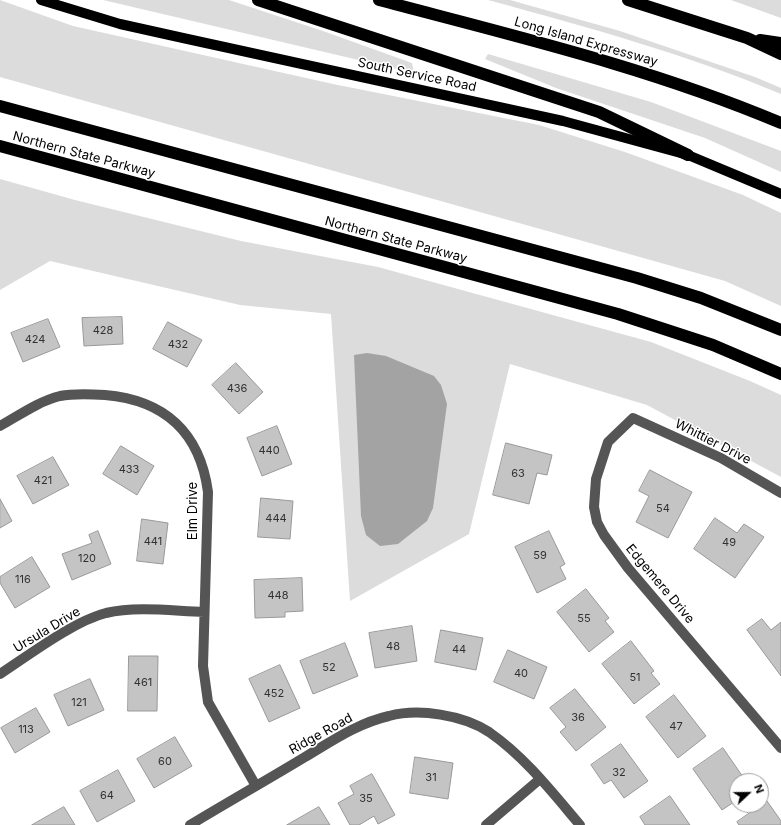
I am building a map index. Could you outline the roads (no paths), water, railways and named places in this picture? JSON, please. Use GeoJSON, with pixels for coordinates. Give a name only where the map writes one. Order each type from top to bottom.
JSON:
{"type":"FeatureCollection","features":[{"type":"Feature","properties":{"kind":"highway"},"geometry":{"type":"LineString","coordinates":[[258,0],[599,112],[688,155]]}},
{"type":"Feature","properties":{"kind":"highway","name":"Long Island Expressway"},"geometry":{"type":"LineString","coordinates":[[379,0],[619,65],[701,92],[781,124]]}},
{"type":"Feature","properties":{"kind":"highway"},"geometry":{"type":"LineString","coordinates":[[628,0],[747,38],[781,54]]}},
{"type":"Feature","properties":{"kind":"highway"},"geometry":{"type":"LineString","coordinates":[[747,38],[781,43]]}},
{"type":"Feature","properties":{"kind":"highway","name":"Northern State Parkway"},"geometry":{"type":"LineString","coordinates":[[0,106],[637,278],[701,298],[781,330]]}},
{"type":"Feature","properties":{"kind":"highway","name":"Northern State Parkway"},"geometry":{"type":"LineString","coordinates":[[0,146],[618,314],[713,345],[781,374]]}},
{"type":"Feature","properties":{"kind":"main road","name":"South Service Road"},"geometry":{"type":"LineString","coordinates":[[41,0],[120,24],[564,120],[688,155],[781,194]]}},
{"type":"Feature","properties":{"kind":"street","name":"Elm Drive"},"geometry":{"type":"LineString","coordinates":[[0,426],[58,396],[81,393],[126,397],[150,405],[177,423],[192,442],[205,475],[208,492],[203,666],[208,702],[256,786]]}},
{"type":"Feature","properties":{"kind":"street","name":"Whittier Drive"},"geometry":{"type":"LineString","coordinates":[[633,418],[721,458],[781,493]]}},
{"type":"Feature","properties":{"kind":"street","name":"Edgemere Drive"},"geometry":{"type":"LineString","coordinates":[[633,418],[608,442],[596,479],[594,507],[598,522],[604,535],[628,568],[781,748]]}},
{"type":"Feature","properties":{"kind":"street","name":"Ursula Drive"},"geometry":{"type":"LineString","coordinates":[[0,674],[78,624],[105,613],[124,610],[204,612]]}},
{"type":"Feature","properties":{"kind":"street","name":"Ridge Road"},"geometry":{"type":"LineString","coordinates":[[190,825],[356,728],[390,716],[417,713],[434,713],[457,718],[487,731],[511,749],[540,779],[580,825]]}},
{"type":"Feature","properties":{"kind":"street"},"geometry":{"type":"LineString","coordinates":[[486,825],[540,779]]}}]}
